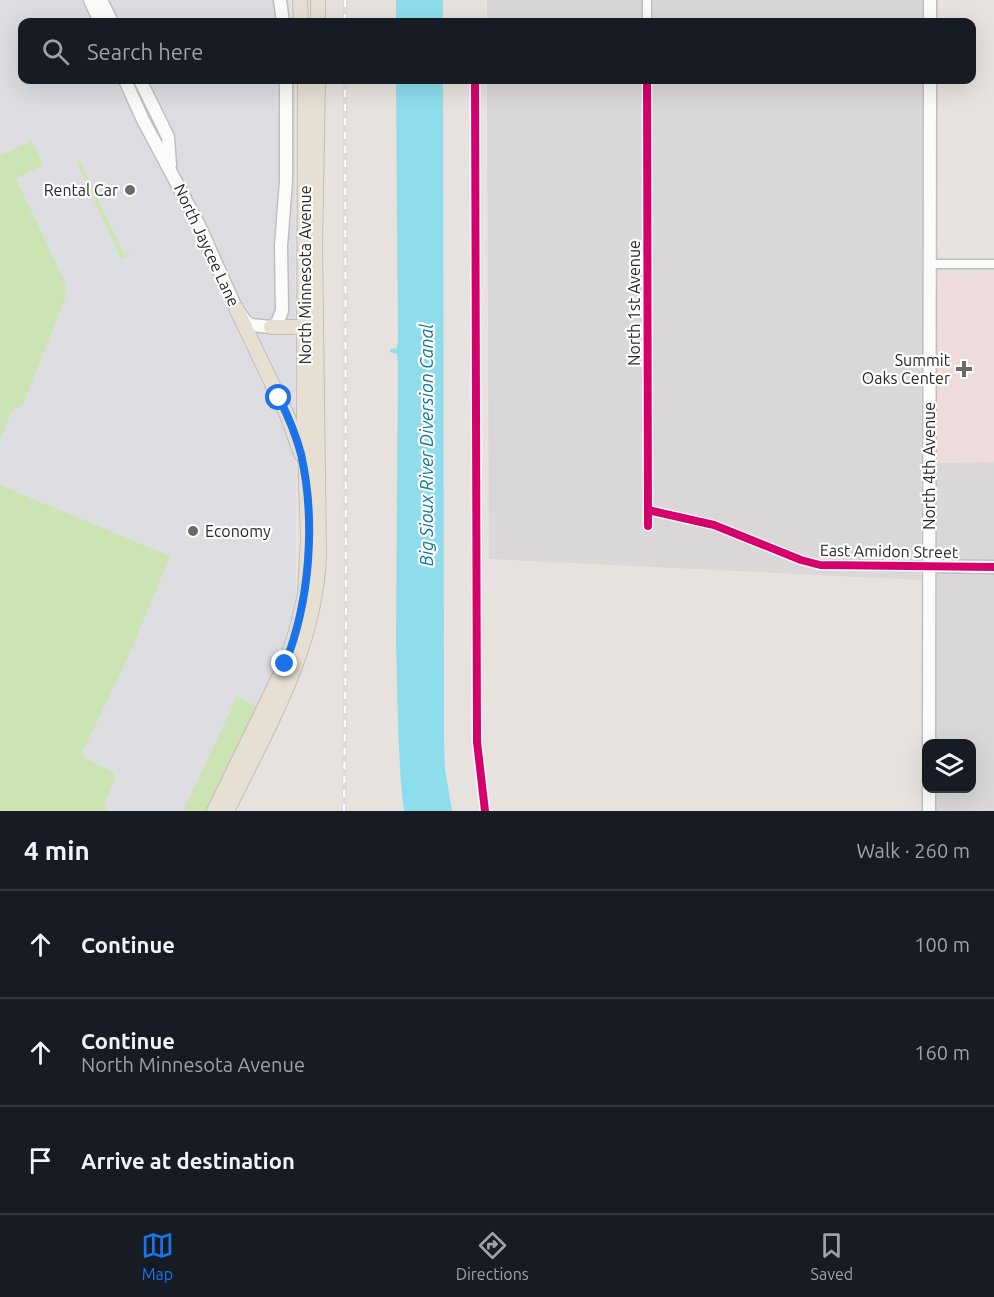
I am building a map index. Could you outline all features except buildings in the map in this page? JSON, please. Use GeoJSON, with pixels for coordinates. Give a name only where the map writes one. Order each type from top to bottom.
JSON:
{"type":"FeatureCollection","features":[{"type":"Feature","properties":{"kind":"main road"},"geometry":{"type":"LineString","coordinates":[[90,0],[98,18]]}},
{"type":"Feature","properties":{"kind":"main road"},"geometry":{"type":"LineString","coordinates":[[102,0],[110,18]]}},
{"type":"Feature","properties":{"kind":"main road"},"geometry":{"type":"LineString","coordinates":[[280,0],[282,18]]}},
{"type":"Feature","properties":{"kind":"main road"},"geometry":{"type":"LineString","coordinates":[[300,0],[301,18]]}},
{"type":"Feature","properties":{"kind":"main road"},"geometry":{"type":"LineString","coordinates":[[318,0],[318,18]]}},
{"type":"Feature","properties":{"kind":"main road"},"geometry":{"type":"LineString","coordinates":[[930,0],[930,18]]}},
{"type":"Feature","properties":{"kind":"main road","name":"North Jaycee Lane"},"geometry":{"type":"LineString","coordinates":[[127,84],[143,120],[199,225],[236,308],[251,325],[271,327]]}},
{"type":"Feature","properties":{"kind":"main road"},"geometry":{"type":"LineString","coordinates":[[142,84],[168,137],[171,171]]}},
{"type":"Feature","properties":{"kind":"main road"},"geometry":{"type":"LineString","coordinates":[[271,327],[277,323],[282,311],[286,84]]}},
{"type":"Feature","properties":{"kind":"main road","name":"North Minnesota Avenue"},"geometry":{"type":"LineString","coordinates":[[227,811],[295,669],[308,634],[315,604],[319,555],[310,327],[305,84]]}},
{"type":"Feature","properties":{"kind":"main road","name":"North Minnesota Avenue"},"geometry":{"type":"LineString","coordinates":[[214,811],[285,664],[297,628],[307,575],[310,327],[318,84]]}},
{"type":"Feature","properties":{"kind":"main road","name":"North 4th Avenue"},"geometry":{"type":"LineString","coordinates":[[929,739],[930,84]]}},
{"type":"Feature","properties":{"kind":"main road"},"geometry":{"type":"LineString","coordinates":[[236,308],[292,428],[301,454],[307,498]]}},
{"type":"Feature","properties":{"kind":"main road"},"geometry":{"type":"LineString","coordinates":[[271,327],[310,327]]}},
{"type":"Feature","properties":{"kind":"main road","name":"East Amidon Street"},"geometry":{"type":"LineString","coordinates":[[929,566],[994,567]]}},
{"type":"Feature","properties":{"kind":"main road"},"geometry":{"type":"LineString","coordinates":[[929,793],[929,811]]}},
{"type":"Feature","properties":{"kind":"street"},"geometry":{"type":"LineString","coordinates":[[647,0],[647,18]]}},
{"type":"Feature","properties":{"kind":"street","name":"North 1st Avenue"},"geometry":{"type":"LineString","coordinates":[[647,84],[648,526]]}},
{"type":"Feature","properties":{"kind":"street"},"geometry":{"type":"LineString","coordinates":[[929,264],[994,264]]}},
{"type":"Feature","properties":{"kind":"street","name":"East Amidon Street"},"geometry":{"type":"LineString","coordinates":[[648,510],[714,525],[801,560],[820,565],[929,566]]}},
{"type":"Feature","properties":{"kind":"shaded area"},"geometry":{"type":"Polygon","coordinates":[[[0,0],[289,0],[290,18],[18,18],[18,84],[295,84],[296,599],[289,632],[279,662],[209,811],[0,811],[0,0]]]}},
{"type":"Feature","properties":{"kind":"shaded area"},"geometry":{"type":"Polygon","coordinates":[[[487,0],[923,0],[923,18],[487,18],[487,0]]]}},
{"type":"Feature","properties":{"kind":"shaded area"},"geometry":{"type":"Polygon","coordinates":[[[487,84],[923,84],[921,580],[489,559],[487,84]]]}},
{"type":"Feature","properties":{"kind":"shaded area","name":"Summit Oaks Center"},"geometry":{"type":"Polygon","coordinates":[[[994,273],[994,462],[934,463],[934,275],[994,273]]]}},
{"type":"Feature","properties":{"kind":"shaded area"},"geometry":{"type":"Polygon","coordinates":[[[994,462],[994,811],[934,811],[934,793],[976,793],[976,739],[934,739],[934,463],[994,462]]]}},
{"type":"Feature","properties":{"kind":"green space"},"geometry":{"type":"Polygon","coordinates":[[[32,141],[43,165],[16,179],[65,282],[66,296],[24,402],[11,413],[0,440],[0,156],[32,141]]]}},
{"type":"Feature","properties":{"kind":"green space"},"geometry":{"type":"Polygon","coordinates":[[[79,159],[124,254],[129,253],[121,259],[76,161],[79,159]]]}},
{"type":"Feature","properties":{"kind":"green space"},"geometry":{"type":"Polygon","coordinates":[[[0,485],[170,556],[130,653],[83,751],[83,757],[113,772],[116,778],[105,801],[107,811],[0,811],[0,485]]]}},
{"type":"Feature","properties":{"kind":"green space"},"geometry":{"type":"Polygon","coordinates":[[[237,697],[258,707],[209,811],[183,811],[237,697]]]}},
{"type":"Feature","properties":{"kind":"water"},"geometry":{"type":"Polygon","coordinates":[[[396,0],[443,0],[443,18],[396,18],[396,0]]]}},
{"type":"Feature","properties":{"kind":"water","name":"Big Sioux River Diversion Canal"},"geometry":{"type":"Polygon","coordinates":[[[396,84],[443,84],[444,738],[445,769],[452,811],[404,811],[398,726],[396,641],[398,363],[397,354],[390,352],[390,349],[397,348],[396,84]]]}},
{"type":"Feature","properties":{"kind":"railway"},"geometry":{"type":"LineString","coordinates":[[345,0],[345,18]]}},
{"type":"Feature","properties":{"kind":"railway"},"geometry":{"type":"LineString","coordinates":[[344,811],[345,84]]}},
{"type":"Feature","properties":{"kind":"cycle path"},"geometry":{"type":"LineString","coordinates":[[475,84],[477,742],[485,811]]}},
{"type":"Feature","properties":{"kind":"cycle path"},"geometry":{"type":"LineString","coordinates":[[647,84],[648,526]]}},
{"type":"Feature","properties":{"kind":"cycle path"},"geometry":{"type":"LineString","coordinates":[[648,510],[714,525],[801,560],[820,565],[994,567]]}},
{"type":"Feature","properties":{"kind":"place","name":"Rental Car"},"geometry":{"type":"Point","coordinates":[130,190]}},
{"type":"Feature","properties":{"kind":"place","name":"Summit Oaks Center"},"geometry":{"type":"Point","coordinates":[964,369]}},
{"type":"Feature","properties":{"kind":"place","name":"Economy"},"geometry":{"type":"Point","coordinates":[193,531]}},
{"type":"Feature","properties":{"kind":"route"},"geometry":{"type":"LineString","coordinates":[[279,398],[301,454],[307,498],[308,538],[305,594],[285,664]]}}]}
